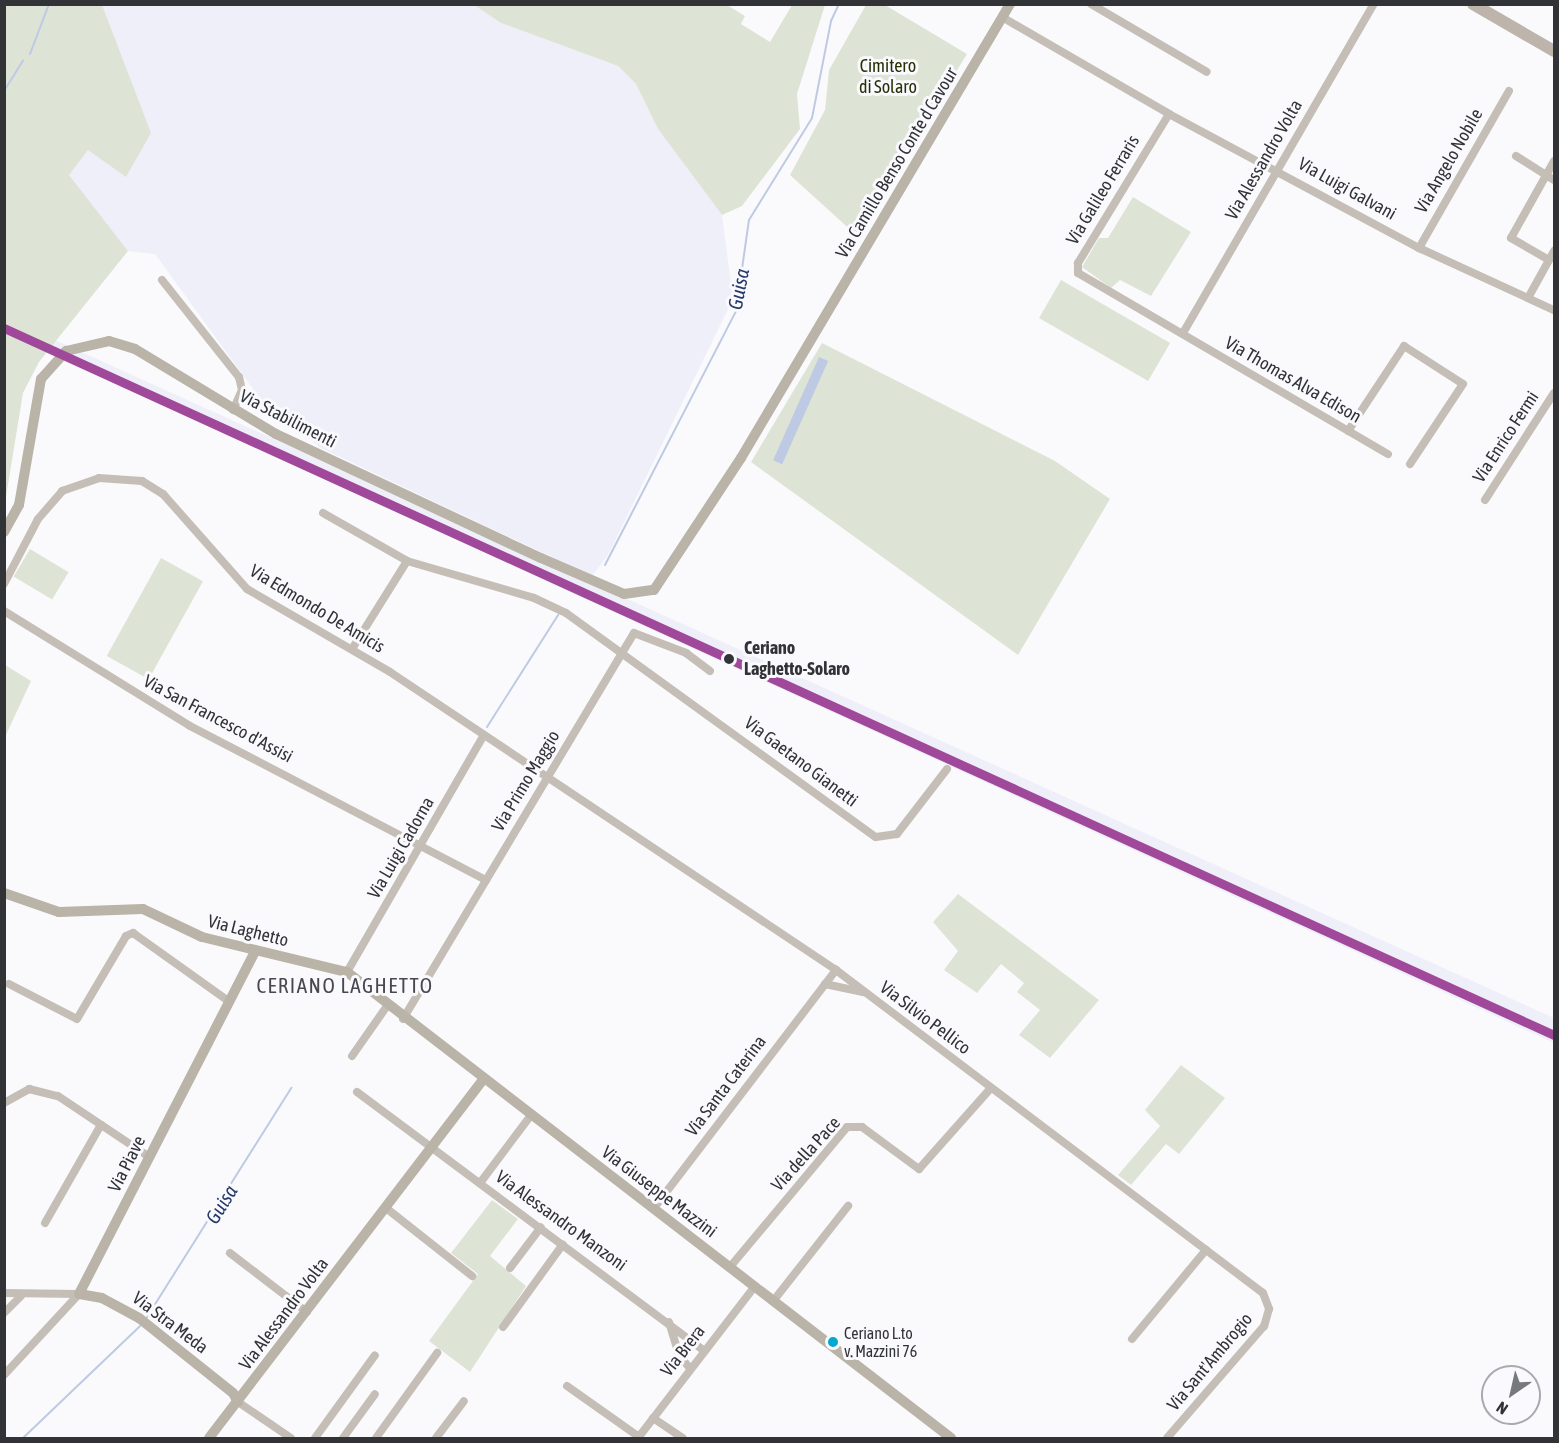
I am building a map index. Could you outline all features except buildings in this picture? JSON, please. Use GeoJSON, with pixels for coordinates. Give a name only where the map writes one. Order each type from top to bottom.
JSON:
{"type":"FeatureCollection","features":[{"type":"Feature","properties":{"kind":"main road"},"geometry":{"type":"LineString","coordinates":[[1473,4],[1486,8],[1554,51]]}},
{"type":"Feature","properties":{"kind":"street","name":"Via Camillo Benso Conte d Cavour"},"geometry":{"type":"LineString","coordinates":[[672,569],[1010,4]]}},
{"type":"Feature","properties":{"kind":"street"},"geometry":{"type":"LineString","coordinates":[[1090,4],[1207,72]]}},
{"type":"Feature","properties":{"kind":"street","name":"Via Alessandro Volta"},"geometry":{"type":"LineString","coordinates":[[1183,333],[1374,4]]}},
{"type":"Feature","properties":{"kind":"street","name":"Via Luigi Galvani"},"geometry":{"type":"LineString","coordinates":[[1002,17],[1169,114],[1278,170],[1419,248],[1554,310]]}},
{"type":"Feature","properties":{"kind":"street","name":"Via Angelo Nobile"},"geometry":{"type":"LineString","coordinates":[[1419,248],[1509,91]]}},
{"type":"Feature","properties":{"kind":"street","name":"Via Galileo Ferraris"},"geometry":{"type":"LineString","coordinates":[[1169,114],[1076,270],[1183,333]]}},
{"type":"Feature","properties":{"kind":"street"},"geometry":{"type":"LineString","coordinates":[[1515,156],[1550,177]]}},
{"type":"Feature","properties":{"kind":"street"},"geometry":{"type":"LineString","coordinates":[[1549,260],[1510,238],[1550,177],[1554,161]]}},
{"type":"Feature","properties":{"kind":"street"},"geometry":{"type":"LineString","coordinates":[[1528,298],[1554,251]]}},
{"type":"Feature","properties":{"kind":"street"},"geometry":{"type":"LineString","coordinates":[[162,280],[239,377],[242,390],[233,410]]}},
{"type":"Feature","properties":{"kind":"street","name":"Via Thomas Alva Edison"},"geometry":{"type":"LineString","coordinates":[[1183,333],[1388,454]]}},
{"type":"Feature","properties":{"kind":"street","name":"Via Stabilimenti"},"geometry":{"type":"LineString","coordinates":[[4,532],[19,506],[41,379],[66,351],[98,341],[135,349],[233,410],[614,591],[647,593],[672,569]]}},
{"type":"Feature","properties":{"kind":"street"},"geometry":{"type":"LineString","coordinates":[[1348,431],[1404,346],[1463,384],[1410,464]]}},
{"type":"Feature","properties":{"kind":"street","name":"Via Enrico Fermi"},"geometry":{"type":"LineString","coordinates":[[1485,500],[1554,393]]}},
{"type":"Feature","properties":{"kind":"street","name":"Via Edmondo De Amicis"},"geometry":{"type":"LineString","coordinates":[[4,584],[38,519],[62,492],[99,478],[142,481],[164,494],[236,580],[352,650],[482,738],[549,776]]}},
{"type":"Feature","properties":{"kind":"street","name":"Via Gaetano Gianetti"},"geometry":{"type":"LineString","coordinates":[[323,513],[407,561],[534,598],[623,651],[876,837],[897,834],[947,769]]}},
{"type":"Feature","properties":{"kind":"street"},"geometry":{"type":"LineString","coordinates":[[352,650],[407,561]]}},
{"type":"Feature","properties":{"kind":"street","name":"Via Edmondo De Amicis"},"geometry":{"type":"LineString","coordinates":[[4,573],[15,563]]}},
{"type":"Feature","properties":{"kind":"street","name":"Via San Francesco d'Assisi"},"geometry":{"type":"LineString","coordinates":[[4,611],[190,726],[486,880]]}},
{"type":"Feature","properties":{"kind":"street","name":"Via Primo Maggio"},"geometry":{"type":"LineString","coordinates":[[403,1020],[623,651],[640,631],[710,670]]}},
{"type":"Feature","properties":{"kind":"street","name":"Via Luigi Cadorna"},"geometry":{"type":"LineString","coordinates":[[347,972],[422,846],[482,738]]}},
{"type":"Feature","properties":{"kind":"street","name":"Via Silvio Pellico"},"geometry":{"type":"LineString","coordinates":[[549,776],[836,970],[1263,1293],[1268,1304]]}},
{"type":"Feature","properties":{"kind":"street","name":"Via Laghetto"},"geometry":{"type":"LineString","coordinates":[[4,893],[59,912],[143,909],[195,935],[255,952],[347,972]]}},
{"type":"Feature","properties":{"kind":"street"},"geometry":{"type":"LineString","coordinates":[[9,984],[77,1018],[126,936],[133,933],[227,1000]]}},
{"type":"Feature","properties":{"kind":"street","name":"Via Piave"},"geometry":{"type":"LineString","coordinates":[[4,1375],[79,1294],[227,1000],[255,952]]}},
{"type":"Feature","properties":{"kind":"street","name":"Via Santa Caterina"},"geometry":{"type":"LineString","coordinates":[[654,1208],[836,970]]}},
{"type":"Feature","properties":{"kind":"street","name":"Via Giuseppe Mazzini"},"geometry":{"type":"LineString","coordinates":[[347,972],[403,1020],[654,1208],[951,1438]]}},
{"type":"Feature","properties":{"kind":"street"},"geometry":{"type":"LineString","coordinates":[[825,984],[863,992]]}},
{"type":"Feature","properties":{"kind":"street"},"geometry":{"type":"LineString","coordinates":[[352,1056],[387,1006]]}},
{"type":"Feature","properties":{"kind":"street","name":"Via Alessandro Volta"},"geometry":{"type":"LineString","coordinates":[[209,1438],[434,1147],[483,1078]]}},
{"type":"Feature","properties":{"kind":"street","name":"Via della Pace"},"geometry":{"type":"LineString","coordinates":[[730,1267],[851,1124],[914,1167],[924,1167],[991,1088]]}},
{"type":"Feature","properties":{"kind":"street"},"geometry":{"type":"LineString","coordinates":[[4,1103],[29,1089],[58,1096],[149,1157]]}},
{"type":"Feature","properties":{"kind":"street","name":"Via Alessandro Manzoni"},"geometry":{"type":"LineString","coordinates":[[357,1092],[669,1321],[704,1351]]}},
{"type":"Feature","properties":{"kind":"street"},"geometry":{"type":"LineString","coordinates":[[480,1183],[531,1115]]}},
{"type":"Feature","properties":{"kind":"street"},"geometry":{"type":"LineString","coordinates":[[45,1223],[101,1125]]}},
{"type":"Feature","properties":{"kind":"street"},"geometry":{"type":"LineString","coordinates":[[774,1300],[848,1206]]}},
{"type":"Feature","properties":{"kind":"street"},"geometry":{"type":"LineString","coordinates":[[386,1208],[472,1276]]}},
{"type":"Feature","properties":{"kind":"street"},"geometry":{"type":"LineString","coordinates":[[510,1268],[541,1227]]}},
{"type":"Feature","properties":{"kind":"street"},"geometry":{"type":"LineString","coordinates":[[502,1327],[563,1244]]}},
{"type":"Feature","properties":{"kind":"street"},"geometry":{"type":"LineString","coordinates":[[1132,1339],[1206,1250]]}},
{"type":"Feature","properties":{"kind":"street"},"geometry":{"type":"LineString","coordinates":[[230,1253],[307,1312]]}},
{"type":"Feature","properties":{"kind":"street","name":"Via Brera"},"geometry":{"type":"LineString","coordinates":[[638,1438],[755,1286]]}},
{"type":"Feature","properties":{"kind":"street","name":"Via Stra Meda"},"geometry":{"type":"LineString","coordinates":[[4,1293],[21,1296],[79,1294],[110,1301],[139,1318],[233,1392],[238,1402],[291,1438]]}},
{"type":"Feature","properties":{"kind":"street"},"geometry":{"type":"LineString","coordinates":[[4,1313],[21,1296]]}},
{"type":"Feature","properties":{"kind":"street","name":"Via Sant'Ambrogio"},"geometry":{"type":"LineString","coordinates":[[1167,1438],[1259,1332],[1268,1304]]}},
{"type":"Feature","properties":{"kind":"street"},"geometry":{"type":"LineString","coordinates":[[669,1321],[680,1358],[690,1368]]}},
{"type":"Feature","properties":{"kind":"street"},"geometry":{"type":"LineString","coordinates":[[376,1438],[437,1353]]}},
{"type":"Feature","properties":{"kind":"street"},"geometry":{"type":"LineString","coordinates":[[315,1438],[375,1355]]}},
{"type":"Feature","properties":{"kind":"street"},"geometry":{"type":"LineString","coordinates":[[567,1386],[638,1438]]}},
{"type":"Feature","properties":{"kind":"street"},"geometry":{"type":"LineString","coordinates":[[343,1438],[375,1394]]}},
{"type":"Feature","properties":{"kind":"street"},"geometry":{"type":"LineString","coordinates":[[436,1438],[464,1401]]}},
{"type":"Feature","properties":{"kind":"street"},"geometry":{"type":"LineString","coordinates":[[653,1418],[683,1438]]}},
{"type":"Feature","properties":{"kind":"shaded area"},"geometry":{"type":"Polygon","coordinates":[[[102,5],[474,5],[501,23],[618,66],[636,84],[658,129],[722,215],[733,299],[608,555],[592,576],[321,448],[259,397],[155,254],[128,251],[68,175],[88,150],[102,5]]]}},
{"type":"Feature","properties":{"kind":"shaded area"},"geometry":{"type":"Polygon","coordinates":[[[4,317],[1554,1018],[1554,1043],[5,333],[4,317]]]}},
{"type":"Feature","properties":{"kind":"green space"},"geometry":{"type":"Polygon","coordinates":[[[5,4],[102,5],[151,133],[126,177],[88,150],[69,175],[128,251],[39,362],[23,393],[5,503],[5,4]]]}},
{"type":"Feature","properties":{"kind":"green space"},"geometry":{"type":"Polygon","coordinates":[[[474,5],[727,5],[745,16],[741,24],[770,42],[792,5],[825,5],[797,94],[800,129],[742,206],[722,215],[658,129],[636,84],[618,66],[501,23],[474,5]]]}},
{"type":"Feature","properties":{"kind":"green space","name":"Cimitero di Solaro"},"geometry":{"type":"Polygon","coordinates":[[[866,5],[885,5],[967,54],[856,235],[790,175],[825,110],[829,70],[866,5]]]}},
{"type":"Feature","properties":{"kind":"green space"},"geometry":{"type":"Polygon","coordinates":[[[1133,197],[1191,232],[1151,296],[1120,280],[1111,288],[1082,267],[1099,238],[1108,238],[1133,197]]]}},
{"type":"Feature","properties":{"kind":"green space"},"geometry":{"type":"Polygon","coordinates":[[[1061,280],[1170,343],[1148,381],[1039,318],[1061,280]]]}},
{"type":"Feature","properties":{"kind":"green space"},"geometry":{"type":"Polygon","coordinates":[[[822,343],[1055,461],[1110,499],[1018,655],[751,462],[822,343]]]}},
{"type":"Feature","properties":{"kind":"green space"},"geometry":{"type":"Polygon","coordinates":[[[30,549],[69,572],[52,600],[14,576],[30,549]]]}},
{"type":"Feature","properties":{"kind":"green space"},"geometry":{"type":"Polygon","coordinates":[[[161,558],[203,581],[149,679],[107,656],[161,558]]]}},
{"type":"Feature","properties":{"kind":"green space"},"geometry":{"type":"Polygon","coordinates":[[[5,665],[31,681],[5,737],[5,665]]]}},
{"type":"Feature","properties":{"kind":"green space"},"geometry":{"type":"Polygon","coordinates":[[[958,894],[1099,1000],[1050,1058],[1019,1035],[1040,1010],[1017,992],[1024,983],[1001,964],[977,993],[944,970],[958,951],[933,922],[958,894]]]}},
{"type":"Feature","properties":{"kind":"green space"},"geometry":{"type":"Polygon","coordinates":[[[1181,1065],[1225,1098],[1179,1154],[1166,1144],[1131,1185],[1118,1175],[1160,1126],[1145,1110],[1181,1065]]]}},
{"type":"Feature","properties":{"kind":"green space"},"geometry":{"type":"Polygon","coordinates":[[[492,1200],[518,1219],[490,1256],[526,1286],[470,1372],[429,1341],[478,1274],[451,1253],[492,1200]]]}},
{"type":"Feature","properties":{"kind":"water"},"geometry":{"type":"Polygon","coordinates":[[[819,357],[828,361],[782,464],[773,460],[819,357]]]}},
{"type":"Feature","properties":{"kind":"waterway"},"geometry":{"type":"LineString","coordinates":[[30,54],[49,4]]}},
{"type":"Feature","properties":{"kind":"waterway","name":"Guisa"},"geometry":{"type":"LineString","coordinates":[[605,565],[736,311],[749,220],[812,118],[831,21],[839,4]]}},
{"type":"Feature","properties":{"kind":"waterway"},"geometry":{"type":"LineString","coordinates":[[4,91],[23,60]]}},
{"type":"Feature","properties":{"kind":"waterway","name":"Guisa"},"geometry":{"type":"LineString","coordinates":[[487,727],[558,615]]}},
{"type":"Feature","properties":{"kind":"waterway","name":"Guisa"},"geometry":{"type":"LineString","coordinates":[[147,1317],[291,1088]]}},
{"type":"Feature","properties":{"kind":"waterway","name":"Guisa"},"geometry":{"type":"LineString","coordinates":[[23,1438],[140,1326]]}},
{"type":"Feature","properties":{"kind":"transit line"},"geometry":{"type":"LineString","coordinates":[[4,328],[1554,1035]]}},
{"type":"Feature","properties":{"kind":"place","name":"Ceriano Laghetto-Solaro"},"geometry":{"type":"Point","coordinates":[729,659]}},
{"type":"Feature","properties":{"kind":"place","name":"Ceriano L.to v. Mazzini 76"},"geometry":{"type":"Point","coordinates":[833,1342]}},
{"type":"Feature","properties":{"kind":"district","name":"CERIANO LAGHETTO"},"geometry":{"type":"Point","coordinates":[345,985]}}]}
